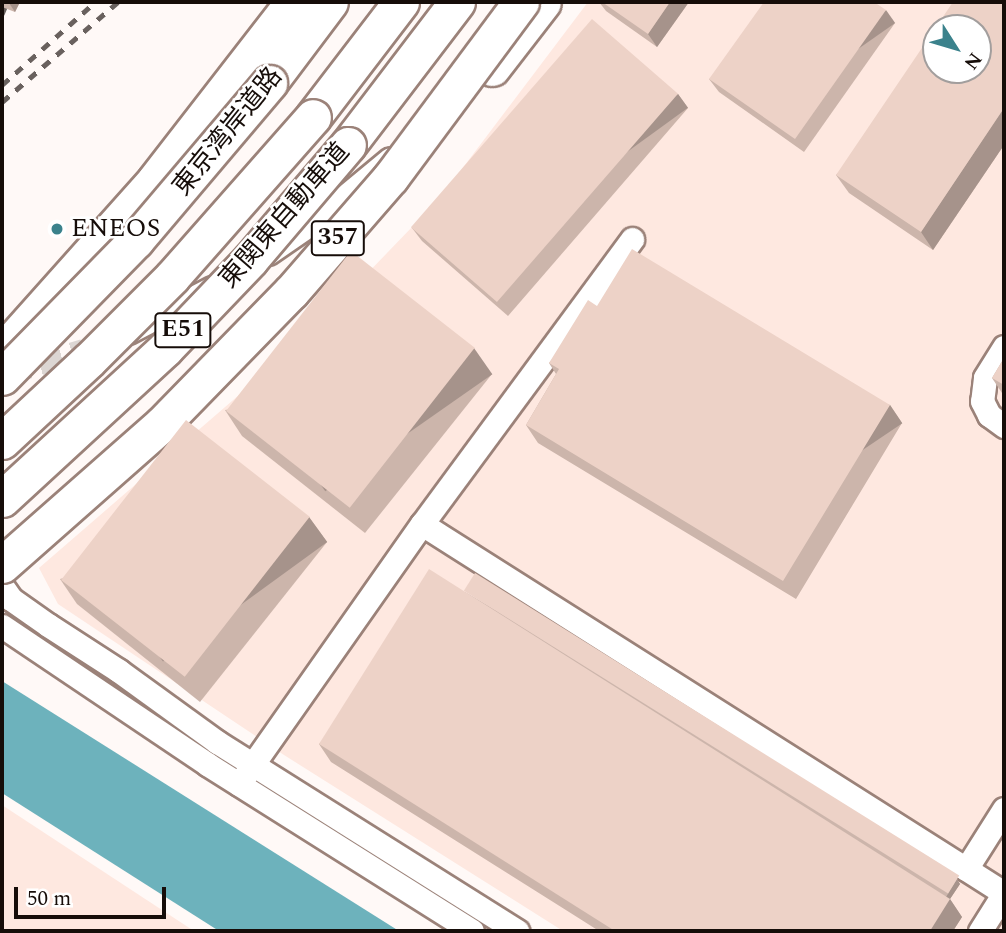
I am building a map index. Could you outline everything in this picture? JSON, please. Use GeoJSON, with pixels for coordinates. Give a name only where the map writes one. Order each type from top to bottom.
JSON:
{"type":"FeatureCollection","features":[{"type":"Feature","properties":{"kind":"highway","name":"東京湾岸道路"},"geometry":{"type":"LineString","coordinates":[[2,377],[87,292],[175,197],[269,83],[330,2]]}},
{"type":"Feature","properties":{"kind":"highway","name":"東関東自動車道"},"geometry":{"type":"LineString","coordinates":[[2,441],[122,328],[215,231],[313,117],[401,2]]}},
{"type":"Feature","properties":{"kind":"highway","name":"東関東自動車道"},"geometry":{"type":"LineString","coordinates":[[2,499],[123,389],[250,260],[348,145],[457,2]]}},
{"type":"Feature","properties":{"kind":"highway","name":"357"},"geometry":{"type":"LineString","coordinates":[[2,565],[162,424],[291,292],[391,177],[521,2]]}},
{"type":"Feature","properties":{"kind":"highway","name":"357"},"geometry":{"type":"LineString","coordinates":[[2,542],[204,367],[277,299],[408,165],[494,65],[543,2]]}},
{"type":"Feature","properties":{"kind":"highway","name":"東京湾岸道路"},"geometry":{"type":"LineString","coordinates":[[2,352],[148,189],[289,5]]}},
{"type":"Feature","properties":{"kind":"street"},"geometry":{"type":"LineString","coordinates":[[84,350],[148,322],[273,251],[319,218],[443,116],[494,65]]}},
{"type":"Feature","properties":{"kind":"street"},"geometry":{"type":"LineString","coordinates":[[239,784],[422,524],[632,239]]}},
{"type":"Feature","properties":{"kind":"street"},"geometry":{"type":"LineString","coordinates":[[1004,347],[985,378],[982,401],[989,415],[1004,426]]}},
{"type":"Feature","properties":{"kind":"street"},"geometry":{"type":"LineString","coordinates":[[422,524],[1004,893],[980,931]]}},
{"type":"Feature","properties":{"kind":"street"},"geometry":{"type":"LineString","coordinates":[[2,586],[11,599],[252,765],[517,931]]}},
{"type":"Feature","properties":{"kind":"street"},"geometry":{"type":"LineString","coordinates":[[2,626],[239,784],[472,931]]}},
{"type":"Feature","properties":{"kind":"street"},"geometry":{"type":"LineString","coordinates":[[966,869],[1004,809]]}},
{"type":"Feature","properties":{"kind":"shaded area"},"geometry":{"type":"Polygon","coordinates":[[[588,2],[1004,2],[1004,931],[563,931],[284,755],[58,604],[39,568],[307,336],[440,198],[588,2]]]}},
{"type":"Feature","properties":{"kind":"shaded area"},"geometry":{"type":"Polygon","coordinates":[[[2,805],[194,931],[2,931],[2,805]]]}},
{"type":"Feature","properties":{"kind":"water"},"geometry":{"type":"Polygon","coordinates":[[[2,681],[399,931],[219,931],[2,793],[2,681]]]}},
{"type":"Feature","properties":{"kind":"building"},"geometry":{"type":"Polygon","coordinates":[[[602,2],[670,2],[648,34],[602,2]]]}},
{"type":"Feature","properties":{"kind":"building"},"geometry":{"type":"Polygon","coordinates":[[[764,2],[874,2],[886,10],[795,139],[709,79],[764,2]]]}},
{"type":"Feature","properties":{"kind":"building"},"geometry":{"type":"Polygon","coordinates":[[[953,2],[1004,2],[1004,108],[921,232],[836,175],[922,48],[922,84],[992,84],[992,14],[945,14],[953,2]]]}},
{"type":"Feature","properties":{"kind":"building"},"geometry":{"type":"Polygon","coordinates":[[[592,19],[678,94],[497,302],[411,227],[592,19]]]}},
{"type":"Feature","properties":{"kind":"building"},"geometry":{"type":"Polygon","coordinates":[[[632,249],[890,405],[783,581],[526,425],[559,369],[549,363],[588,300],[597,306],[632,249]]]}},
{"type":"Feature","properties":{"kind":"building"},"geometry":{"type":"Polygon","coordinates":[[[351,251],[475,348],[350,508],[226,411],[351,251]]]}},
{"type":"Feature","properties":{"kind":"building"},"geometry":{"type":"Polygon","coordinates":[[[1004,358],[1004,385],[992,378],[1004,358]]]}},
{"type":"Feature","properties":{"kind":"building"},"geometry":{"type":"Polygon","coordinates":[[[186,420],[310,517],[185,677],[61,580],[186,420]]]}},
{"type":"Feature","properties":{"kind":"building"},"geometry":{"type":"Polygon","coordinates":[[[429,569],[950,899],[930,931],[615,931],[319,744],[429,569]]]}},
{"type":"Feature","properties":{"kind":"building"},"geometry":{"type":"Polygon","coordinates":[[[475,573],[959,876],[948,893],[464,591],[475,573]]]}},
{"type":"Feature","properties":{"kind":"tunnel"},"geometry":{"type":"LineString","coordinates":[[7,373],[84,350]]}},
{"type":"Feature","properties":{"kind":"railway"},"geometry":{"type":"LineString","coordinates":[[2,14],[7,2]]}},
{"type":"Feature","properties":{"kind":"railway"},"geometry":{"type":"LineString","coordinates":[[2,85],[95,2]]}},
{"type":"Feature","properties":{"kind":"railway"},"geometry":{"type":"LineString","coordinates":[[2,102],[118,2]]}},
{"type":"Feature","properties":{"kind":"place","name":"ENEOS"},"geometry":{"type":"Point","coordinates":[57,229]}}]}
